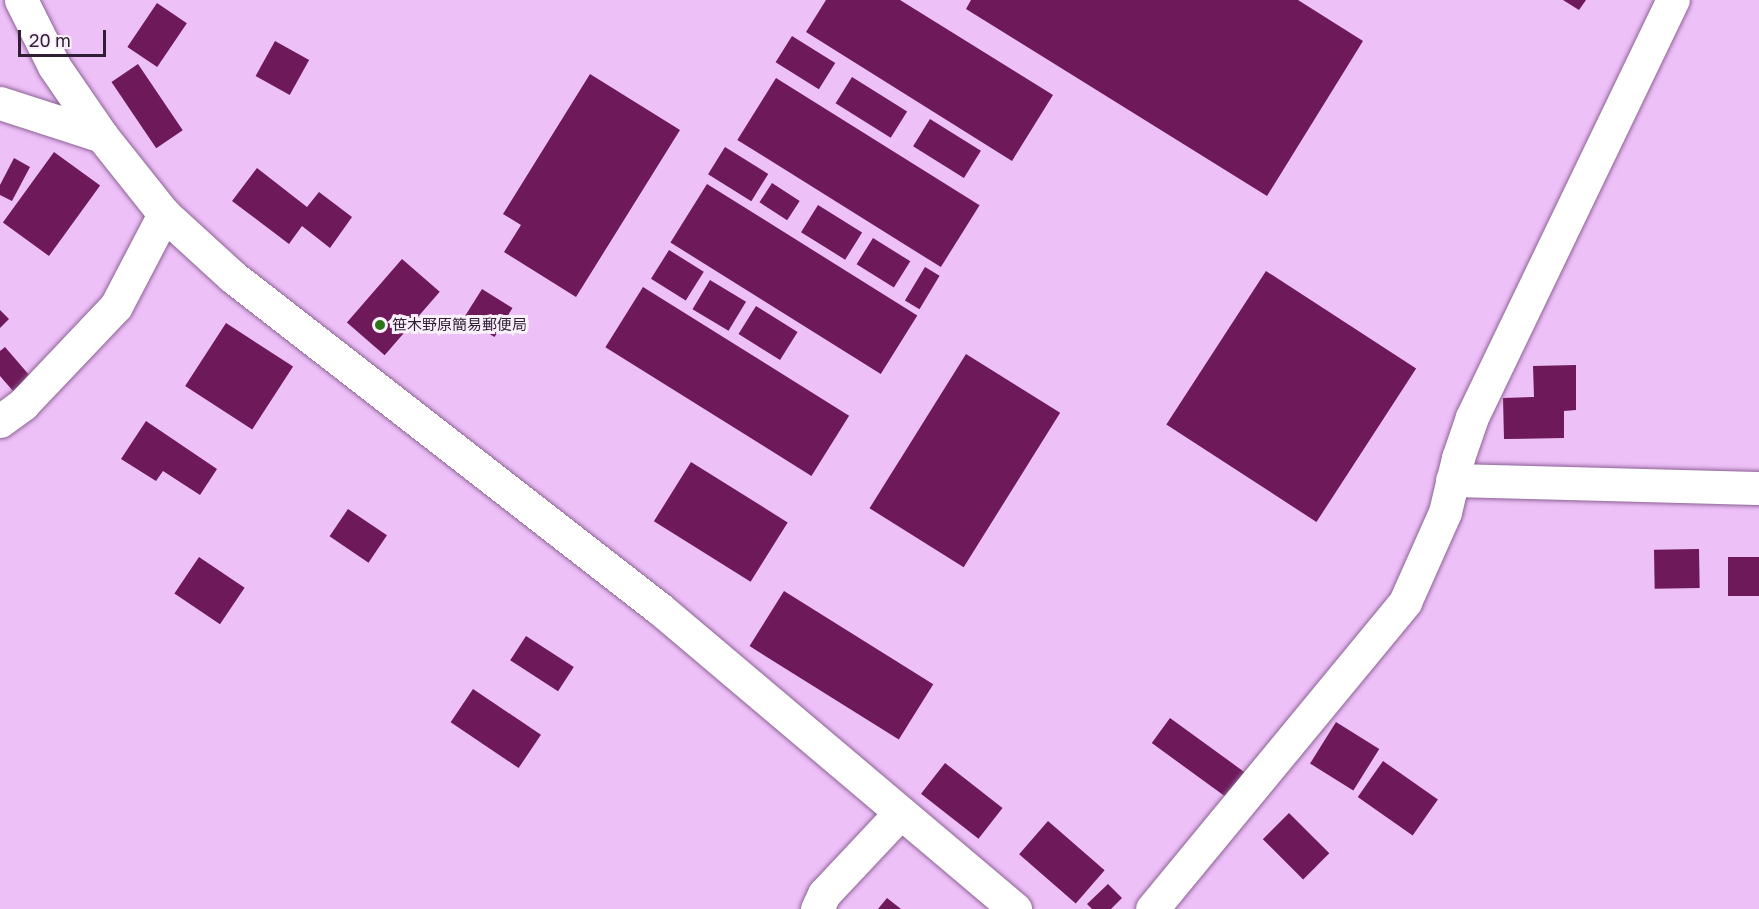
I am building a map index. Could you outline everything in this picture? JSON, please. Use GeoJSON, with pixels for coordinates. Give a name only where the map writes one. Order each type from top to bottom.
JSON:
{"type":"FeatureCollection","features":[{"type":"Feature","properties":{"kind":"street"},"geometry":{"type":"LineString","coordinates":[[21,0],[54,66],[102,135],[164,214],[233,277],[660,609],[1015,909]]}},
{"type":"Feature","properties":{"kind":"street"},"geometry":{"type":"LineString","coordinates":[[1152,909],[1405,602],[1445,512],[1452,480],[1472,417],[1673,0]]}},
{"type":"Feature","properties":{"kind":"street"},"geometry":{"type":"LineString","coordinates":[[0,103],[102,135]]}},
{"type":"Feature","properties":{"kind":"street"},"geometry":{"type":"LineString","coordinates":[[0,421],[23,404],[116,306],[164,214]]}},
{"type":"Feature","properties":{"kind":"street"},"geometry":{"type":"LineString","coordinates":[[1452,480],[1759,488]]}},
{"type":"Feature","properties":{"kind":"street"},"geometry":{"type":"LineString","coordinates":[[818,909],[824,894],[900,813]]}},
{"type":"Feature","properties":{"kind":"building"},"geometry":{"type":"Polygon","coordinates":[[[826,0],[900,0],[1053,95],[1012,161],[806,32],[826,0]]]}},
{"type":"Feature","properties":{"kind":"building"},"geometry":{"type":"Polygon","coordinates":[[[971,0],[1298,0],[1363,41],[1267,196],[966,9],[971,0]]]}},
{"type":"Feature","properties":{"kind":"building"},"geometry":{"type":"Polygon","coordinates":[[[1563,0],[1586,0],[1579,10],[1563,0]]]}},
{"type":"Feature","properties":{"kind":"building"},"geometry":{"type":"Polygon","coordinates":[[[157,3],[187,23],[157,67],[127,47],[157,3]]]}},
{"type":"Feature","properties":{"kind":"building"},"geometry":{"type":"Polygon","coordinates":[[[792,36],[835,63],[819,89],[776,62],[792,36]]]}},
{"type":"Feature","properties":{"kind":"building"},"geometry":{"type":"Polygon","coordinates":[[[275,41],[309,60],[290,95],[256,76],[275,41]]]}},
{"type":"Feature","properties":{"kind":"building"},"geometry":{"type":"Polygon","coordinates":[[[138,64],[183,130],[156,148],[111,82],[138,64]]]}},
{"type":"Feature","properties":{"kind":"building"},"geometry":{"type":"Polygon","coordinates":[[[590,74],[680,130],[576,297],[504,252],[521,225],[503,214],[590,74]]]}},
{"type":"Feature","properties":{"kind":"building"},"geometry":{"type":"Polygon","coordinates":[[[852,77],[907,111],[891,138],[836,103],[852,77]]]}},
{"type":"Feature","properties":{"kind":"building"},"geometry":{"type":"Polygon","coordinates":[[[776,78],[980,205],[941,267],[737,140],[776,78]]]}},
{"type":"Feature","properties":{"kind":"building"},"geometry":{"type":"Polygon","coordinates":[[[930,119],[981,151],[964,178],[913,146],[930,119]]]}},
{"type":"Feature","properties":{"kind":"building"},"geometry":{"type":"Polygon","coordinates":[[[725,147],[768,174],[751,201],[708,174],[725,147]]]}},
{"type":"Feature","properties":{"kind":"building"},"geometry":{"type":"Polygon","coordinates":[[[54,152],[100,186],[49,256],[3,222],[54,152]]]}},
{"type":"Feature","properties":{"kind":"building"},"geometry":{"type":"Polygon","coordinates":[[[14,158],[30,167],[12,201],[0,195],[0,185],[14,158]]]}},
{"type":"Feature","properties":{"kind":"building"},"geometry":{"type":"Polygon","coordinates":[[[257,168],[307,207],[319,192],[352,217],[330,248],[302,226],[289,244],[232,201],[257,168]]]}},
{"type":"Feature","properties":{"kind":"building"},"geometry":{"type":"Polygon","coordinates":[[[772,183],[800,201],[787,220],[759,202],[772,183]]]}},
{"type":"Feature","properties":{"kind":"building"},"geometry":{"type":"Polygon","coordinates":[[[707,184],[917,315],[881,374],[670,243],[707,184]]]}},
{"type":"Feature","properties":{"kind":"building"},"geometry":{"type":"Polygon","coordinates":[[[818,205],[862,233],[845,260],[801,232],[818,205]]]}},
{"type":"Feature","properties":{"kind":"building"},"geometry":{"type":"Polygon","coordinates":[[[873,238],[910,261],[894,288],[857,264],[873,238]]]}},
{"type":"Feature","properties":{"kind":"building"},"geometry":{"type":"Polygon","coordinates":[[[669,250],[704,272],[686,301],[651,279],[669,250]]]}},
{"type":"Feature","properties":{"kind":"building"},"geometry":{"type":"Polygon","coordinates":[[[402,259],[440,292],[385,355],[347,322],[402,259]]]}},
{"type":"Feature","properties":{"kind":"building"},"geometry":{"type":"Polygon","coordinates":[[[925,267],[940,276],[919,309],[905,300],[925,267]]]}},
{"type":"Feature","properties":{"kind":"building"},"geometry":{"type":"Polygon","coordinates":[[[1266,271],[1416,368],[1316,522],[1166,424],[1266,271]]]}},
{"type":"Feature","properties":{"kind":"building"},"geometry":{"type":"Polygon","coordinates":[[[710,280],[746,302],[728,331],[692,309],[710,280]]]}},
{"type":"Feature","properties":{"kind":"building"},"geometry":{"type":"Polygon","coordinates":[[[643,287],[849,416],[811,476],[605,347],[643,287]]]}},
{"type":"Feature","properties":{"kind":"building"},"geometry":{"type":"Polygon","coordinates":[[[482,289],[513,308],[495,337],[464,318],[482,289]]]}},
{"type":"Feature","properties":{"kind":"building"},"geometry":{"type":"Polygon","coordinates":[[[756,306],[798,332],[780,360],[739,334],[756,306]]]}},
{"type":"Feature","properties":{"kind":"building"},"geometry":{"type":"Polygon","coordinates":[[[0,310],[9,319],[0,328],[0,310]]]}},
{"type":"Feature","properties":{"kind":"building"},"geometry":{"type":"Polygon","coordinates":[[[226,323],[293,367],[252,429],[185,386],[226,323]]]}},
{"type":"Feature","properties":{"kind":"building"},"geometry":{"type":"Polygon","coordinates":[[[5,347],[30,376],[13,391],[0,376],[0,351],[5,347]]]}},
{"type":"Feature","properties":{"kind":"building"},"geometry":{"type":"Polygon","coordinates":[[[966,354],[1060,413],[964,567],[870,508],[966,354]]]}},
{"type":"Feature","properties":{"kind":"building"},"geometry":{"type":"Polygon","coordinates":[[[1576,365],[1576,410],[1564,411],[1564,438],[1504,439],[1503,398],[1534,397],[1533,366],[1576,365]]]}},
{"type":"Feature","properties":{"kind":"building"},"geometry":{"type":"Polygon","coordinates":[[[146,421],[217,469],[200,495],[163,471],[156,481],[121,459],[146,421]]]}},
{"type":"Feature","properties":{"kind":"building"},"geometry":{"type":"Polygon","coordinates":[[[691,462],[788,522],[751,582],[654,521],[691,462]]]}},
{"type":"Feature","properties":{"kind":"building"},"geometry":{"type":"Polygon","coordinates":[[[348,509],[387,535],[369,563],[330,536],[348,509]]]}},
{"type":"Feature","properties":{"kind":"building"},"geometry":{"type":"Polygon","coordinates":[[[1699,549],[1700,588],[1655,589],[1654,550],[1699,549]]]}},
{"type":"Feature","properties":{"kind":"building"},"geometry":{"type":"Polygon","coordinates":[[[199,557],[245,588],[220,624],[174,593],[199,557]]]}},
{"type":"Feature","properties":{"kind":"building"},"geometry":{"type":"Polygon","coordinates":[[[1728,557],[1759,557],[1759,596],[1728,596],[1728,557]]]}},
{"type":"Feature","properties":{"kind":"building"},"geometry":{"type":"Polygon","coordinates":[[[784,591],[933,684],[899,739],[750,646],[784,591]]]}},
{"type":"Feature","properties":{"kind":"building"},"geometry":{"type":"Polygon","coordinates":[[[526,636],[574,667],[558,691],[510,660],[526,636]]]}},
{"type":"Feature","properties":{"kind":"building"},"geometry":{"type":"Polygon","coordinates":[[[473,689],[541,735],[519,768],[451,722],[473,689]]]}},
{"type":"Feature","properties":{"kind":"building"},"geometry":{"type":"Polygon","coordinates":[[[1170,718],[1245,773],[1227,798],[1152,743],[1170,718]]]}},
{"type":"Feature","properties":{"kind":"building"},"geometry":{"type":"Polygon","coordinates":[[[1336,722],[1379,749],[1353,791],[1310,764],[1336,722]]]}},
{"type":"Feature","properties":{"kind":"building"},"geometry":{"type":"Polygon","coordinates":[[[1383,761],[1438,799],[1413,835],[1358,797],[1383,761]]]}},
{"type":"Feature","properties":{"kind":"building"},"geometry":{"type":"Polygon","coordinates":[[[945,763],[1003,808],[979,839],[921,794],[945,763]]]}},
{"type":"Feature","properties":{"kind":"building"},"geometry":{"type":"Polygon","coordinates":[[[1289,813],[1329,853],[1303,879],[1263,839],[1289,813]]]}},
{"type":"Feature","properties":{"kind":"building"},"geometry":{"type":"Polygon","coordinates":[[[1048,821],[1105,870],[1076,903],[1019,854],[1048,821]]]}},
{"type":"Feature","properties":{"kind":"building"},"geometry":{"type":"Polygon","coordinates":[[[1108,884],[1122,898],[1111,909],[1092,909],[1087,904],[1108,884]]]}},
{"type":"Feature","properties":{"kind":"building"},"geometry":{"type":"Polygon","coordinates":[[[887,898],[901,909],[878,909],[887,898]]]}},
{"type":"Feature","properties":{"kind":"place","name":"笹木野原簡易郵便局"},"geometry":{"type":"Point","coordinates":[380,325]}}]}
